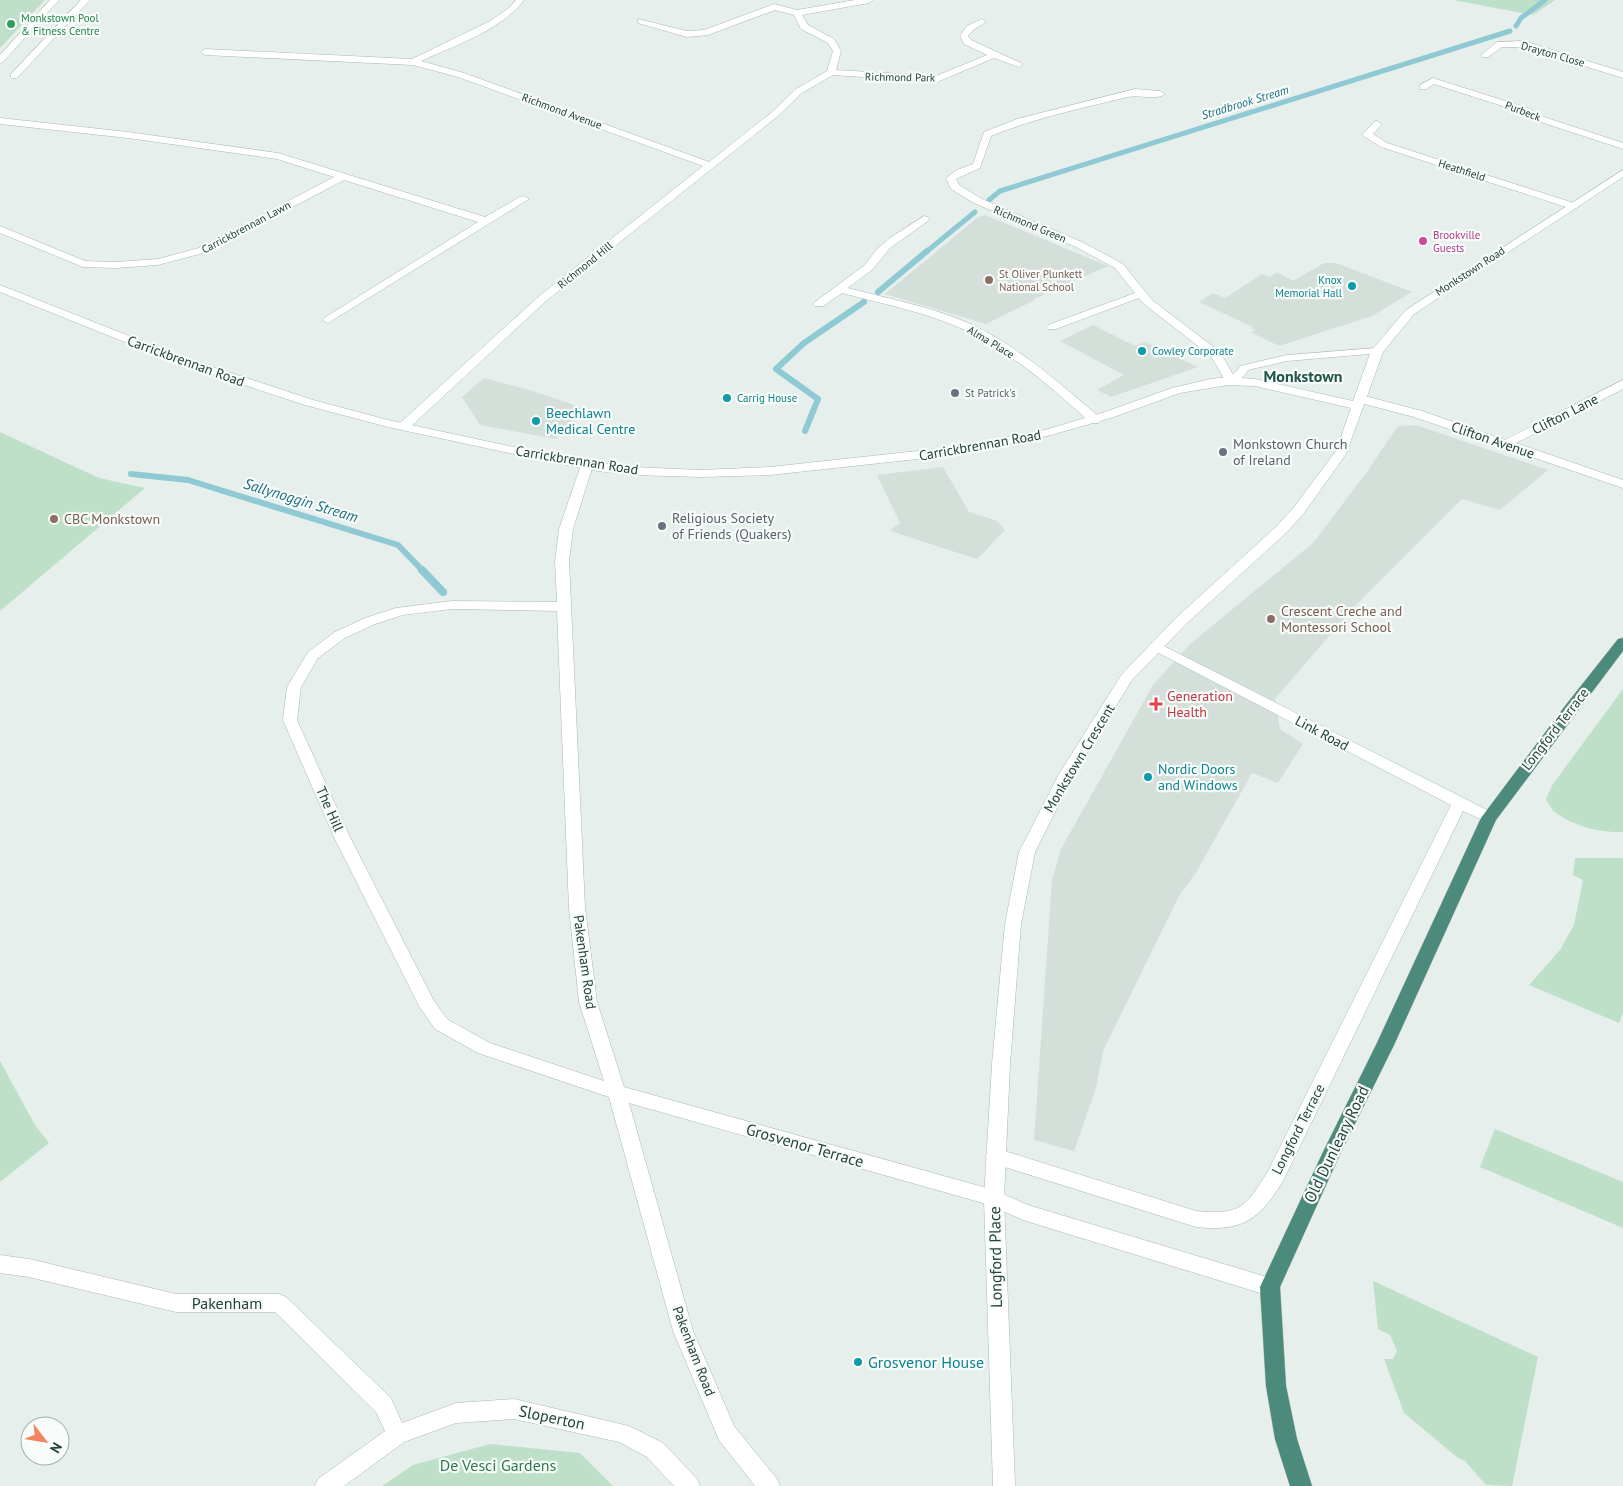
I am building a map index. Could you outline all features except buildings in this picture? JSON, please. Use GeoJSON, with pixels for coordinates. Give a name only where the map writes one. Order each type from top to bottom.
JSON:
{"type":"FeatureCollection","features":[{"type":"Feature","properties":{"kind":"highway","name":"Longford Terrace"},"geometry":{"type":"LineString","coordinates":[[1489,818],[1570,709],[1623,642]]}},
{"type":"Feature","properties":{"kind":"highway","name":"Old Dunleary Road"},"geometry":{"type":"LineString","coordinates":[[1302,1486],[1286,1439],[1276,1386],[1270,1287],[1332,1152],[1385,1046],[1489,818]]}},
{"type":"Feature","properties":{"kind":"street"},"geometry":{"type":"LineString","coordinates":[[0,60],[55,0]]}},
{"type":"Feature","properties":{"kind":"street"},"geometry":{"type":"LineString","coordinates":[[14,76],[86,0]]}},
{"type":"Feature","properties":{"kind":"street","name":"Richmond Avenue"},"geometry":{"type":"LineString","coordinates":[[413,62],[492,23],[512,10],[520,0]]}},
{"type":"Feature","properties":{"kind":"street"},"geometry":{"type":"LineString","coordinates":[[763,0],[774,7],[797,13],[869,0]]}},
{"type":"Feature","properties":{"kind":"street"},"geometry":{"type":"LineString","coordinates":[[641,21],[687,34],[705,33],[774,7]]}},
{"type":"Feature","properties":{"kind":"street"},"geometry":{"type":"LineString","coordinates":[[797,13],[804,27],[831,41],[837,51],[831,72]]}},
{"type":"Feature","properties":{"kind":"street"},"geometry":{"type":"LineString","coordinates":[[982,22],[970,28],[964,36],[967,42],[994,55],[1020,64]]}},
{"type":"Feature","properties":{"kind":"street","name":"Drayton Close"},"geometry":{"type":"LineString","coordinates":[[1485,55],[1500,44],[1524,44],[1623,75]]}},
{"type":"Feature","properties":{"kind":"street","name":"Richmond Avenue"},"geometry":{"type":"LineString","coordinates":[[205,52],[413,62],[461,75],[709,165]]}},
{"type":"Feature","properties":{"kind":"street","name":"Richmond Park"},"geometry":{"type":"LineString","coordinates":[[831,72],[853,75],[937,79],[994,55]]}},
{"type":"Feature","properties":{"kind":"street","name":"Richmond Hill"},"geometry":{"type":"LineString","coordinates":[[404,426],[542,299],[775,114],[799,91],[831,72]]}},
{"type":"Feature","properties":{"kind":"street","name":"Purbeck"},"geometry":{"type":"LineString","coordinates":[[1422,87],[1433,81],[1527,111],[1538,118],[1623,146]]}},
{"type":"Feature","properties":{"kind":"street","name":"Richmond Green"},"geometry":{"type":"LineString","coordinates":[[1160,94],[1135,92],[1020,121],[987,134],[977,166],[961,172],[952,178],[955,187],[978,201],[1080,245],[1119,266],[1148,302],[1216,354],[1230,380]]}},
{"type":"Feature","properties":{"kind":"street"},"geometry":{"type":"LineString","coordinates":[[0,121],[118,133],[278,156],[486,221]]}},
{"type":"Feature","properties":{"kind":"street","name":"Heathfield"},"geometry":{"type":"LineString","coordinates":[[1377,124],[1367,135],[1384,145],[1573,206]]}},
{"type":"Feature","properties":{"kind":"street","name":"Monkstown Road"},"geometry":{"type":"LineString","coordinates":[[1360,402],[1378,351],[1396,327],[1420,304],[1623,173]]}},
{"type":"Feature","properties":{"kind":"street","name":"Carrickbrennan Lawn"},"geometry":{"type":"LineString","coordinates":[[0,229],[84,264],[116,265],[158,262],[203,250],[343,176]]}},
{"type":"Feature","properties":{"kind":"street"},"geometry":{"type":"LineString","coordinates":[[328,320],[524,198]]}},
{"type":"Feature","properties":{"kind":"street"},"geometry":{"type":"LineString","coordinates":[[819,304],[869,267],[873,259],[880,252],[924,219]]}},
{"type":"Feature","properties":{"kind":"street","name":"Carrickbrennan Road"},"geometry":{"type":"LineString","coordinates":[[0,288],[91,326],[238,381],[288,397],[404,426],[587,465],[631,471],[694,474],[816,466],[908,457],[1007,442],[1095,420],[1208,383],[1230,380],[1254,382],[1360,402]]}},
{"type":"Feature","properties":{"kind":"street","name":"Alma Place"},"geometry":{"type":"LineString","coordinates":[[840,290],[925,312],[968,327],[1037,370],[1095,420]]}},
{"type":"Feature","properties":{"kind":"street"},"geometry":{"type":"LineString","coordinates":[[1052,327],[1141,294]]}},
{"type":"Feature","properties":{"kind":"street","name":"Carrickbrennan Road"},"geometry":{"type":"LineString","coordinates":[[1230,380],[1241,373],[1244,368],[1256,364],[1308,356],[1378,351]]}},
{"type":"Feature","properties":{"kind":"street","name":"Clifton Lane"},"geometry":{"type":"LineString","coordinates":[[1506,444],[1623,384]]}},
{"type":"Feature","properties":{"kind":"street","name":"Clifton Avenue"},"geometry":{"type":"LineString","coordinates":[[1360,402],[1411,412],[1623,484]]}},
{"type":"Feature","properties":{"kind":"street","name":"Monkstown Crescent"},"geometry":{"type":"LineString","coordinates":[[994,1198],[1013,924],[1027,852],[1043,818],[1127,677],[1182,620],[1282,529],[1299,510],[1342,451],[1360,402]]}},
{"type":"Feature","properties":{"kind":"street","name":"Pakenham Road"},"geometry":{"type":"LineString","coordinates":[[587,465],[566,529],[562,560],[577,908],[588,1002],[617,1092],[684,1331],[726,1432],[770,1486]]}},
{"type":"Feature","properties":{"kind":"street","name":"The Hill"},"geometry":{"type":"LineString","coordinates":[[563,606],[452,605],[401,611],[370,621],[340,635],[313,655],[294,687],[290,720],[342,837],[428,1006],[442,1024],[484,1048],[617,1092]]}},
{"type":"Feature","properties":{"kind":"street","name":"Link Road"},"geometry":{"type":"LineString","coordinates":[[1156,646],[1489,818]]}},
{"type":"Feature","properties":{"kind":"street","name":"Longford Terrace"},"geometry":{"type":"LineString","coordinates":[[996,1156],[1196,1218],[1218,1222],[1244,1216],[1261,1200],[1276,1175],[1459,804]]}},
{"type":"Feature","properties":{"kind":"street","name":"Grosvenor Terrace"},"geometry":{"type":"LineString","coordinates":[[617,1092],[994,1198]]}},
{"type":"Feature","properties":{"kind":"street","name":"Longford Place"},"geometry":{"type":"LineString","coordinates":[[1004,1486],[994,1198],[1023,1212],[1270,1287]]}},
{"type":"Feature","properties":{"kind":"street","name":"Pakenham"},"geometry":{"type":"LineString","coordinates":[[0,1264],[29,1268],[176,1303],[278,1303],[384,1404],[397,1435]]}},
{"type":"Feature","properties":{"kind":"street","name":"Sloperton"},"geometry":{"type":"LineString","coordinates":[[326,1486],[397,1435],[456,1413],[514,1408],[622,1433],[655,1450],[689,1486]]}},
{"type":"Feature","properties":{"kind":"shaded area","name":"St Oliver Plunkett National School"},"geometry":{"type":"Polygon","coordinates":[[[985,215],[1108,266],[1034,299],[986,324],[885,294],[977,218],[985,215]]]}},
{"type":"Feature","properties":{"kind":"shaded area"},"geometry":{"type":"Polygon","coordinates":[[[1324,263],[1336,263],[1412,292],[1372,316],[1279,346],[1251,332],[1255,330],[1253,327],[1199,302],[1213,293],[1225,298],[1262,274],[1270,277],[1277,272],[1293,281],[1324,263]]]}},
{"type":"Feature","properties":{"kind":"shaded area"},"geometry":{"type":"Polygon","coordinates":[[[1093,325],[1135,346],[1145,342],[1198,367],[1111,397],[1097,390],[1124,375],[1060,341],[1093,325]]]}},
{"type":"Feature","properties":{"kind":"shaded area"},"geometry":{"type":"Polygon","coordinates":[[[484,378],[533,391],[583,408],[556,439],[480,425],[462,397],[484,378]]]}},
{"type":"Feature","properties":{"kind":"shaded area"},"geometry":{"type":"Polygon","coordinates":[[[1416,425],[1548,470],[1500,510],[1462,499],[1353,608],[1275,699],[1280,729],[1303,744],[1278,783],[1252,773],[1197,871],[1179,896],[1103,1051],[1096,1088],[1074,1151],[1034,1140],[1052,880],[1061,849],[1153,685],[1190,644],[1313,543],[1366,473],[1398,426],[1416,425]]]}},
{"type":"Feature","properties":{"kind":"shaded area"},"geometry":{"type":"Polygon","coordinates":[[[943,467],[969,512],[997,521],[1005,530],[977,559],[890,530],[900,523],[877,475],[943,467]]]}},
{"type":"Feature","properties":{"kind":"green space","name":"Monkstown Pool & Fitness Centre"},"geometry":{"type":"Polygon","coordinates":[[[0,0],[45,0],[0,48],[0,0]]]}},
{"type":"Feature","properties":{"kind":"green space"},"geometry":{"type":"Polygon","coordinates":[[[1453,0],[1555,0],[1533,15],[1453,0]]]}},
{"type":"Feature","properties":{"kind":"green space","name":"CBC Monkstown"},"geometry":{"type":"Polygon","coordinates":[[[0,432],[99,478],[145,488],[0,611],[0,432]]]}},
{"type":"Feature","properties":{"kind":"green space"},"geometry":{"type":"Polygon","coordinates":[[[1623,689],[1623,832],[1587,828],[1562,817],[1554,811],[1546,799],[1553,784],[1623,689]]]}},
{"type":"Feature","properties":{"kind":"green space"},"geometry":{"type":"Polygon","coordinates":[[[1575,858],[1623,858],[1623,1013],[1619,1023],[1529,985],[1560,950],[1574,925],[1583,880],[1573,875],[1575,858]]]}},
{"type":"Feature","properties":{"kind":"green space"},"geometry":{"type":"Polygon","coordinates":[[[0,1061],[35,1125],[49,1143],[0,1182],[0,1061]]]}},
{"type":"Feature","properties":{"kind":"green space"},"geometry":{"type":"Polygon","coordinates":[[[1495,1129],[1623,1182],[1623,1228],[1480,1167],[1495,1129]]]}},
{"type":"Feature","properties":{"kind":"green space"},"geometry":{"type":"Polygon","coordinates":[[[1373,1281],[1538,1357],[1512,1486],[1486,1485],[1465,1461],[1458,1458],[1404,1413],[1384,1359],[1393,1359],[1397,1351],[1390,1335],[1378,1329],[1373,1281]]]}},
{"type":"Feature","properties":{"kind":"green space","name":"De Vesci Gardens"},"geometry":{"type":"Polygon","coordinates":[[[490,1444],[580,1453],[613,1486],[382,1486],[413,1465],[490,1444]]]}},
{"type":"Feature","properties":{"kind":"waterway"},"geometry":{"type":"LineString","coordinates":[[1516,26],[1521,18],[1545,0]]}},
{"type":"Feature","properties":{"kind":"waterway","name":"Stradbrook Stream"},"geometry":{"type":"LineString","coordinates":[[989,200],[1000,191],[1510,31]]}},
{"type":"Feature","properties":{"kind":"waterway","name":"Stradbrook Stream"},"geometry":{"type":"LineString","coordinates":[[926,252],[975,212]]}},
{"type":"Feature","properties":{"kind":"waterway","name":"Stradbrook Stream"},"geometry":{"type":"LineString","coordinates":[[878,292],[927,251]]}},
{"type":"Feature","properties":{"kind":"waterway","name":"Stradbrook Stream"},"geometry":{"type":"LineString","coordinates":[[805,431],[818,399],[776,369],[804,343],[864,302]]}},
{"type":"Feature","properties":{"kind":"waterway","name":"Sallynoggin Stream"},"geometry":{"type":"LineString","coordinates":[[131,474],[188,480],[398,545],[423,571]]}},
{"type":"Feature","properties":{"kind":"waterway","name":"Sallynoggin Stream"},"geometry":{"type":"LineString","coordinates":[[422,570],[443,592]]}},
{"type":"Feature","properties":{"kind":"place","name":"Monkstown Pool & Fitness Centre"},"geometry":{"type":"Point","coordinates":[11,24]}},
{"type":"Feature","properties":{"kind":"place","name":"Brookville Guests"},"geometry":{"type":"Point","coordinates":[1423,241]}},
{"type":"Feature","properties":{"kind":"place","name":"St Oliver Plunkett National School"},"geometry":{"type":"Point","coordinates":[989,280]}},
{"type":"Feature","properties":{"kind":"place","name":"Knox Memorial Hall"},"geometry":{"type":"Point","coordinates":[1352,286]}},
{"type":"Feature","properties":{"kind":"place","name":"Cowley Corporate"},"geometry":{"type":"Point","coordinates":[1142,351]}},
{"type":"Feature","properties":{"kind":"place","name":"St Patrick's"},"geometry":{"type":"Point","coordinates":[955,393]}},
{"type":"Feature","properties":{"kind":"place","name":"Carrig House"},"geometry":{"type":"Point","coordinates":[727,398]}},
{"type":"Feature","properties":{"kind":"place","name":"Beechlawn Medical Centre"},"geometry":{"type":"Point","coordinates":[536,421]}},
{"type":"Feature","properties":{"kind":"place","name":"Monkstown Church of Ireland"},"geometry":{"type":"Point","coordinates":[1223,452]}},
{"type":"Feature","properties":{"kind":"place","name":"CBC Monkstown"},"geometry":{"type":"Point","coordinates":[54,519]}},
{"type":"Feature","properties":{"kind":"place","name":"Religious Society of Friends (Quakers)"},"geometry":{"type":"Point","coordinates":[662,526]}},
{"type":"Feature","properties":{"kind":"place","name":"Crescent Creche and Montessori School"},"geometry":{"type":"Point","coordinates":[1271,619]}},
{"type":"Feature","properties":{"kind":"place","name":"Generation Health"},"geometry":{"type":"Point","coordinates":[1156,704]}},
{"type":"Feature","properties":{"kind":"place","name":"Nordic Doors and Windows"},"geometry":{"type":"Point","coordinates":[1148,777]}},
{"type":"Feature","properties":{"kind":"place","name":"Grosvenor House"},"geometry":{"type":"Point","coordinates":[858,1362]}},
{"type":"Feature","properties":{"kind":"district","name":"Monkstown"},"geometry":{"type":"Point","coordinates":[1303,376]}}]}
